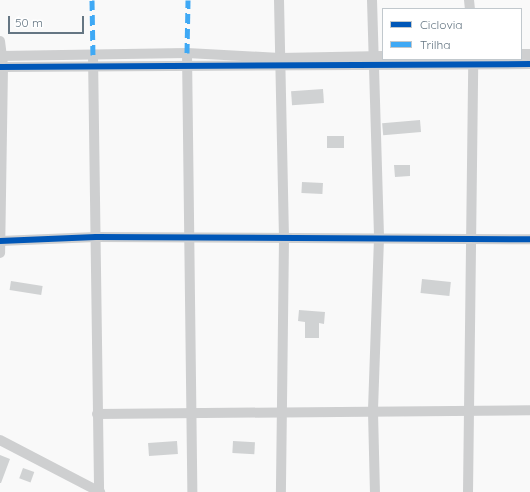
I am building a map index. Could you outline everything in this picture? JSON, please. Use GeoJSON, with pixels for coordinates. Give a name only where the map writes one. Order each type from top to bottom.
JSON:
{"type":"FeatureCollection","features":[{"type":"Feature","properties":{"kind":"street"},"geometry":{"type":"LineString","coordinates":[[280,0],[284,240],[281,492]]}},
{"type":"Feature","properties":{"kind":"street"},"geometry":{"type":"LineString","coordinates":[[372,0],[376,59],[379,238],[373,412],[375,492]]}},
{"type":"Feature","properties":{"kind":"street"},"geometry":{"type":"LineString","coordinates":[[0,41],[0,253]]}},
{"type":"Feature","properties":{"kind":"street"},"geometry":{"type":"LineString","coordinates":[[1,67],[187,53],[280,62]]}},
{"type":"Feature","properties":{"kind":"street"},"geometry":{"type":"LineString","coordinates":[[187,53],[192,240],[190,415],[192,492]]}},
{"type":"Feature","properties":{"kind":"street"},"geometry":{"type":"LineString","coordinates":[[1,56],[187,64],[376,59]]}},
{"type":"Feature","properties":{"kind":"street"},"geometry":{"type":"LineString","coordinates":[[0,440],[99,492],[93,60]]}},
{"type":"Feature","properties":{"kind":"street"},"geometry":{"type":"LineString","coordinates":[[408,60],[530,64]]}},
{"type":"Feature","properties":{"kind":"street"},"geometry":{"type":"LineString","coordinates":[[468,492],[472,62]]}},
{"type":"Feature","properties":{"kind":"street"},"geometry":{"type":"LineString","coordinates":[[0,241],[96,237],[192,240],[379,238],[530,239]]}},
{"type":"Feature","properties":{"kind":"street"},"geometry":{"type":"LineString","coordinates":[[97,414],[190,415],[530,410]]}},
{"type":"Feature","properties":{"kind":"building"},"geometry":{"type":"Polygon","coordinates":[[[323,89],[324,103],[292,105],[291,91],[323,89]]]}},
{"type":"Feature","properties":{"kind":"building"},"geometry":{"type":"Polygon","coordinates":[[[420,120],[421,132],[383,135],[382,123],[420,120]]]}},
{"type":"Feature","properties":{"kind":"building"},"geometry":{"type":"Polygon","coordinates":[[[327,136],[344,136],[344,148],[327,148],[327,136]]]}},
{"type":"Feature","properties":{"kind":"building"},"geometry":{"type":"Polygon","coordinates":[[[394,165],[410,165],[410,176],[395,177],[394,165]]]}},
{"type":"Feature","properties":{"kind":"building"},"geometry":{"type":"Polygon","coordinates":[[[302,182],[323,183],[322,194],[301,193],[302,182]]]}},
{"type":"Feature","properties":{"kind":"building"},"geometry":{"type":"Polygon","coordinates":[[[422,279],[451,282],[449,296],[421,293],[422,279]]]}},
{"type":"Feature","properties":{"kind":"building"},"geometry":{"type":"Polygon","coordinates":[[[11,281],[43,286],[41,295],[10,290],[11,281]]]}},
{"type":"Feature","properties":{"kind":"building"},"geometry":{"type":"Polygon","coordinates":[[[299,310],[325,312],[324,324],[319,323],[319,338],[305,338],[305,322],[298,321],[299,310]]]}},
{"type":"Feature","properties":{"kind":"building"},"geometry":{"type":"Polygon","coordinates":[[[177,441],[178,454],[149,456],[148,443],[177,441]]]}},
{"type":"Feature","properties":{"kind":"building"},"geometry":{"type":"Polygon","coordinates":[[[233,441],[255,442],[254,454],[232,453],[233,441]]]}},
{"type":"Feature","properties":{"kind":"building"},"geometry":{"type":"Polygon","coordinates":[[[0,455],[10,459],[1,483],[0,483],[0,455]]]}},
{"type":"Feature","properties":{"kind":"building"},"geometry":{"type":"Polygon","coordinates":[[[23,468],[34,472],[31,482],[19,478],[23,468]]]}},
{"type":"Feature","properties":{"kind":"marked path"},"geometry":{"type":"LineString","coordinates":[[92,0],[93,55]]}},
{"type":"Feature","properties":{"kind":"marked path"},"geometry":{"type":"LineString","coordinates":[[187,53],[188,0]]}},
{"type":"Feature","properties":{"kind":"cycle path"},"geometry":{"type":"LineString","coordinates":[[0,67],[530,64]]}},
{"type":"Feature","properties":{"kind":"cycle path"},"geometry":{"type":"LineString","coordinates":[[0,241],[96,237],[530,239]]}}]}
